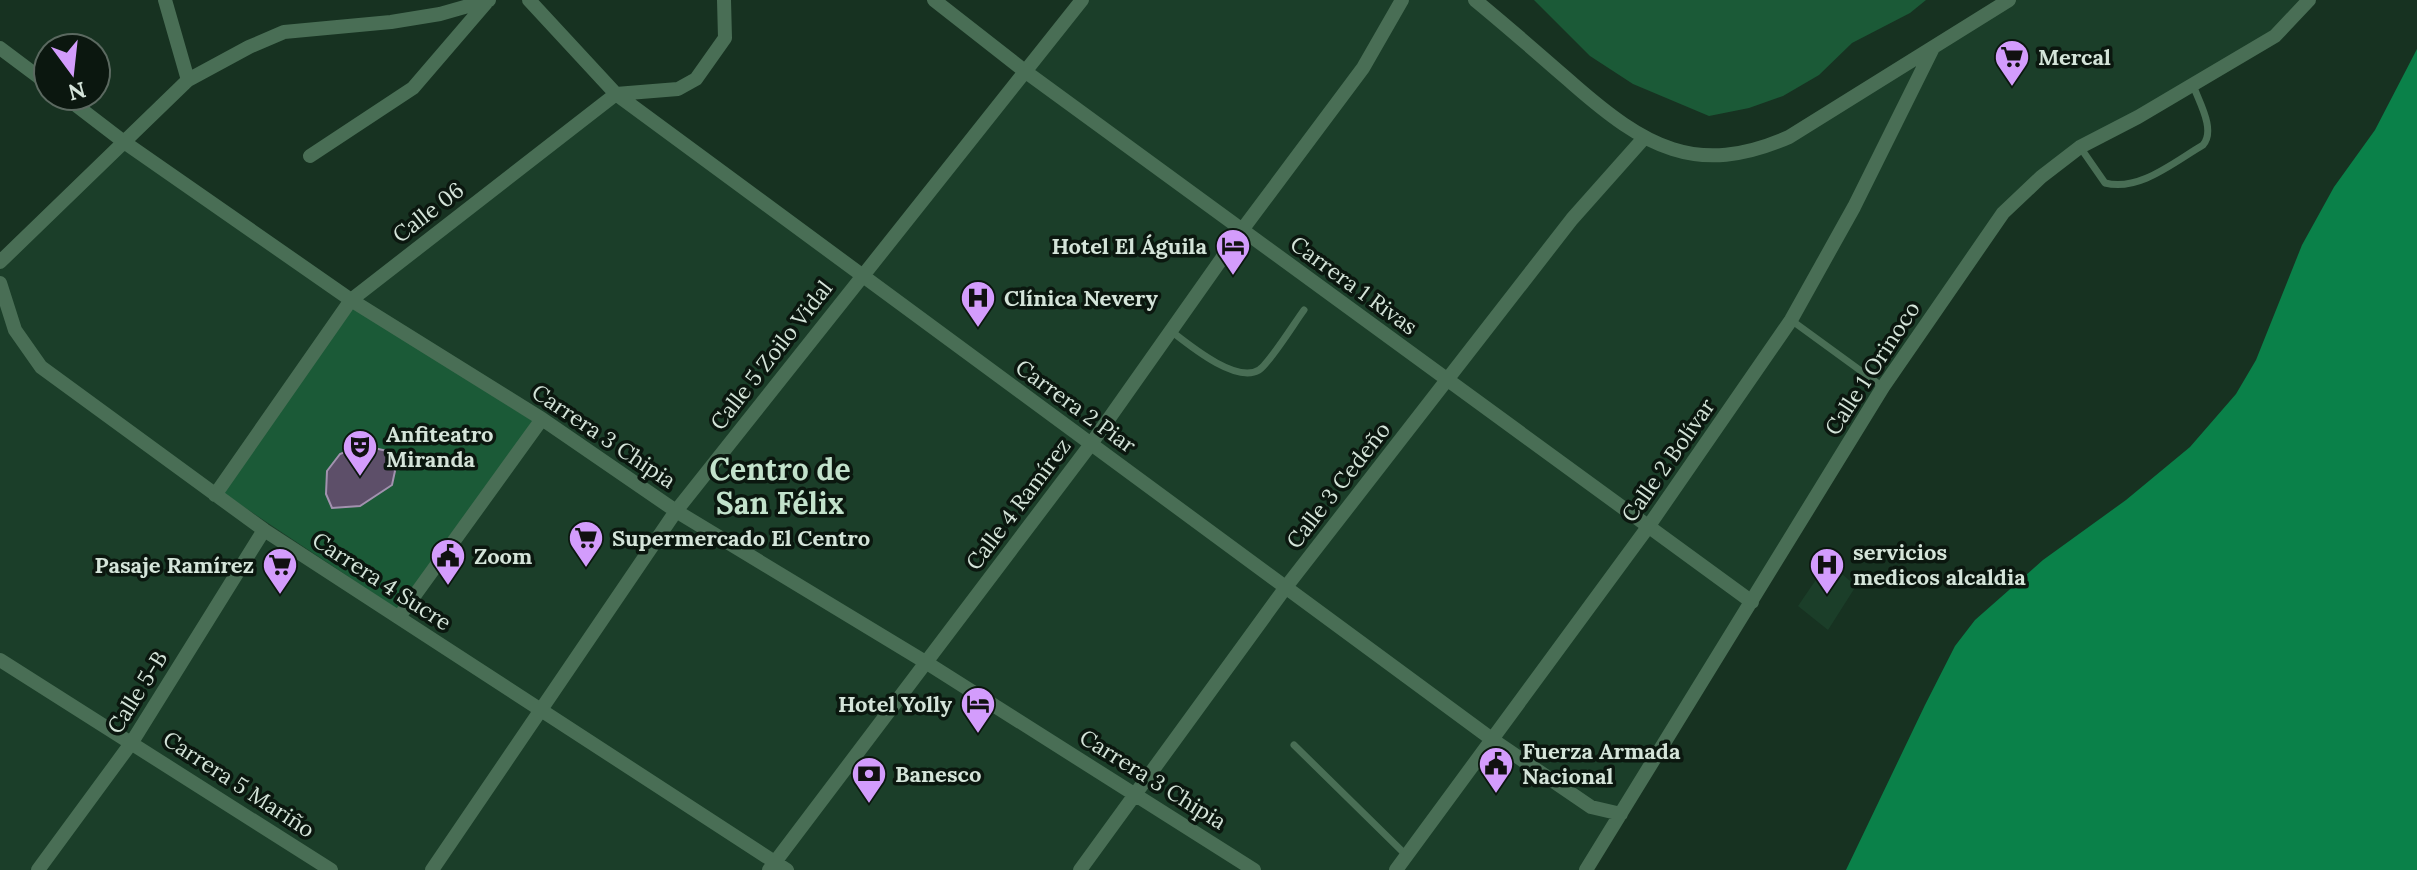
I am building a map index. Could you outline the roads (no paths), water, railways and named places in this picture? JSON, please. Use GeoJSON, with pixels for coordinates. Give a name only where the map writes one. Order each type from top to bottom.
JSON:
{"type":"FeatureCollection","features":[{"type":"Feature","properties":{"kind":"street"},"geometry":{"type":"LineString","coordinates":[[165,0],[188,80]]}},
{"type":"Feature","properties":{"kind":"street","name":"Carrera 2 Piar"},"geometry":{"type":"LineString","coordinates":[[529,0],[616,94],[1493,740],[1591,807],[1621,814]]}},
{"type":"Feature","properties":{"kind":"street"},"geometry":{"type":"LineString","coordinates":[[616,94],[678,89],[696,79],[725,38],[724,0]]}},
{"type":"Feature","properties":{"kind":"street","name":"Carrera 1 Rivas"},"geometry":{"type":"LineString","coordinates":[[934,0],[1026,72],[1752,602]]}},
{"type":"Feature","properties":{"kind":"street","name":"Calle 5 Zoilo Vidal"},"geometry":{"type":"LineString","coordinates":[[432,870],[676,511],[1082,0]]}},
{"type":"Feature","properties":{"kind":"street","name":"Calle 4 Ramírez"},"geometry":{"type":"LineString","coordinates":[[777,867],[1091,444],[1242,230],[1363,68],[1402,0]]}},
{"type":"Feature","properties":{"kind":"street"},"geometry":{"type":"LineString","coordinates":[[1475,0],[1617,122],[1644,138],[1697,155],[1734,155],[1789,137],[2009,0]]}},
{"type":"Feature","properties":{"kind":"street","name":"Calle 1 Orinoco"},"geometry":{"type":"LineString","coordinates":[[1586,870],[1883,387],[2003,213],[2041,177],[2080,147],[2275,36],[2309,0]]}},
{"type":"Feature","properties":{"kind":"street"},"geometry":{"type":"LineString","coordinates":[[0,262],[188,80],[249,47],[284,32],[391,22],[487,1]]}},
{"type":"Feature","properties":{"kind":"street"},"geometry":{"type":"LineString","coordinates":[[310,156],[413,88],[487,1]]}},
{"type":"Feature","properties":{"kind":"street"},"geometry":{"type":"LineString","coordinates":[[0,48],[32,72]]}},
{"type":"Feature","properties":{"kind":"street","name":"Calle 2 Bolívar"},"geometry":{"type":"LineString","coordinates":[[1396,870],[1648,527],[1791,320],[1854,207],[1933,48]]}},
{"type":"Feature","properties":{"kind":"street","name":"Calle 06"},"geometry":{"type":"LineString","coordinates":[[215,495],[351,300],[616,94]]}},
{"type":"Feature","properties":{"kind":"street","name":"Carrera 3 Chipia"},"geometry":{"type":"LineString","coordinates":[[85,112],[351,300],[542,419],[676,511],[927,663],[1254,870]]}},
{"type":"Feature","properties":{"kind":"street","name":"Calle 3 Cedeño"},"geometry":{"type":"LineString","coordinates":[[1080,870],[1286,587],[1572,219],[1644,138]]}},
{"type":"Feature","properties":{"kind":"street","name":"Carrera 4 Sucre"},"geometry":{"type":"LineString","coordinates":[[0,283],[15,330],[41,367],[264,530],[777,867]]}},
{"type":"Feature","properties":{"kind":"street"},"geometry":{"type":"LineString","coordinates":[[399,617],[542,419]]}},
{"type":"Feature","properties":{"kind":"street","name":"Calle 5-B"},"geometry":{"type":"LineString","coordinates":[[38,870],[132,742],[264,530]]}},
{"type":"Feature","properties":{"kind":"street","name":"Carrera 5 Mariño"},"geometry":{"type":"LineString","coordinates":[[0,660],[331,870]]}},
{"type":"Feature","properties":{"kind":"lane"},"geometry":{"type":"LineString","coordinates":[[2080,147],[2105,183],[2117,186],[2135,183],[2208,140],[2209,131],[2193,85]]}},
{"type":"Feature","properties":{"kind":"lane"},"geometry":{"type":"LineString","coordinates":[[1171,331],[1231,371],[1244,374],[1259,370],[1304,310]]}},
{"type":"Feature","properties":{"kind":"lane"},"geometry":{"type":"LineString","coordinates":[[1791,320],[1883,387]]}},
{"type":"Feature","properties":{"kind":"lane"},"geometry":{"type":"LineString","coordinates":[[1294,745],[1407,856]]}},
{"type":"Feature","properties":{"kind":"place","name":"Mercal"},"geometry":{"type":"Point","coordinates":[2012,88]}},
{"type":"Feature","properties":{"kind":"place","name":"Hotel El Águila"},"geometry":{"type":"Point","coordinates":[1233,277]}},
{"type":"Feature","properties":{"kind":"place","name":"Clínica Nevery"},"geometry":{"type":"Point","coordinates":[978,329]}},
{"type":"Feature","properties":{"kind":"place","name":"Anfiteatro Miranda"},"geometry":{"type":"Point","coordinates":[360,478]}},
{"type":"Feature","properties":{"kind":"place","name":"Supermercado El Centro"},"geometry":{"type":"Point","coordinates":[586,569]}},
{"type":"Feature","properties":{"kind":"place","name":"Zoom"},"geometry":{"type":"Point","coordinates":[448,587]}},
{"type":"Feature","properties":{"kind":"place","name":"Pasaje Ramírez"},"geometry":{"type":"Point","coordinates":[280,596]}},
{"type":"Feature","properties":{"kind":"place","name":"servicios medicos alcaldia"},"geometry":{"type":"Point","coordinates":[1827,596]}},
{"type":"Feature","properties":{"kind":"place","name":"Hotel Yolly"},"geometry":{"type":"Point","coordinates":[978,735]}},
{"type":"Feature","properties":{"kind":"place","name":"Fuerza Armada Nacional"},"geometry":{"type":"Point","coordinates":[1496,795]}},
{"type":"Feature","properties":{"kind":"place","name":"Banesco"},"geometry":{"type":"Point","coordinates":[869,805]}},
{"type":"Feature","properties":{"kind":"district","name":"Centro de San Félix"},"geometry":{"type":"Point","coordinates":[780,486]}}]}
